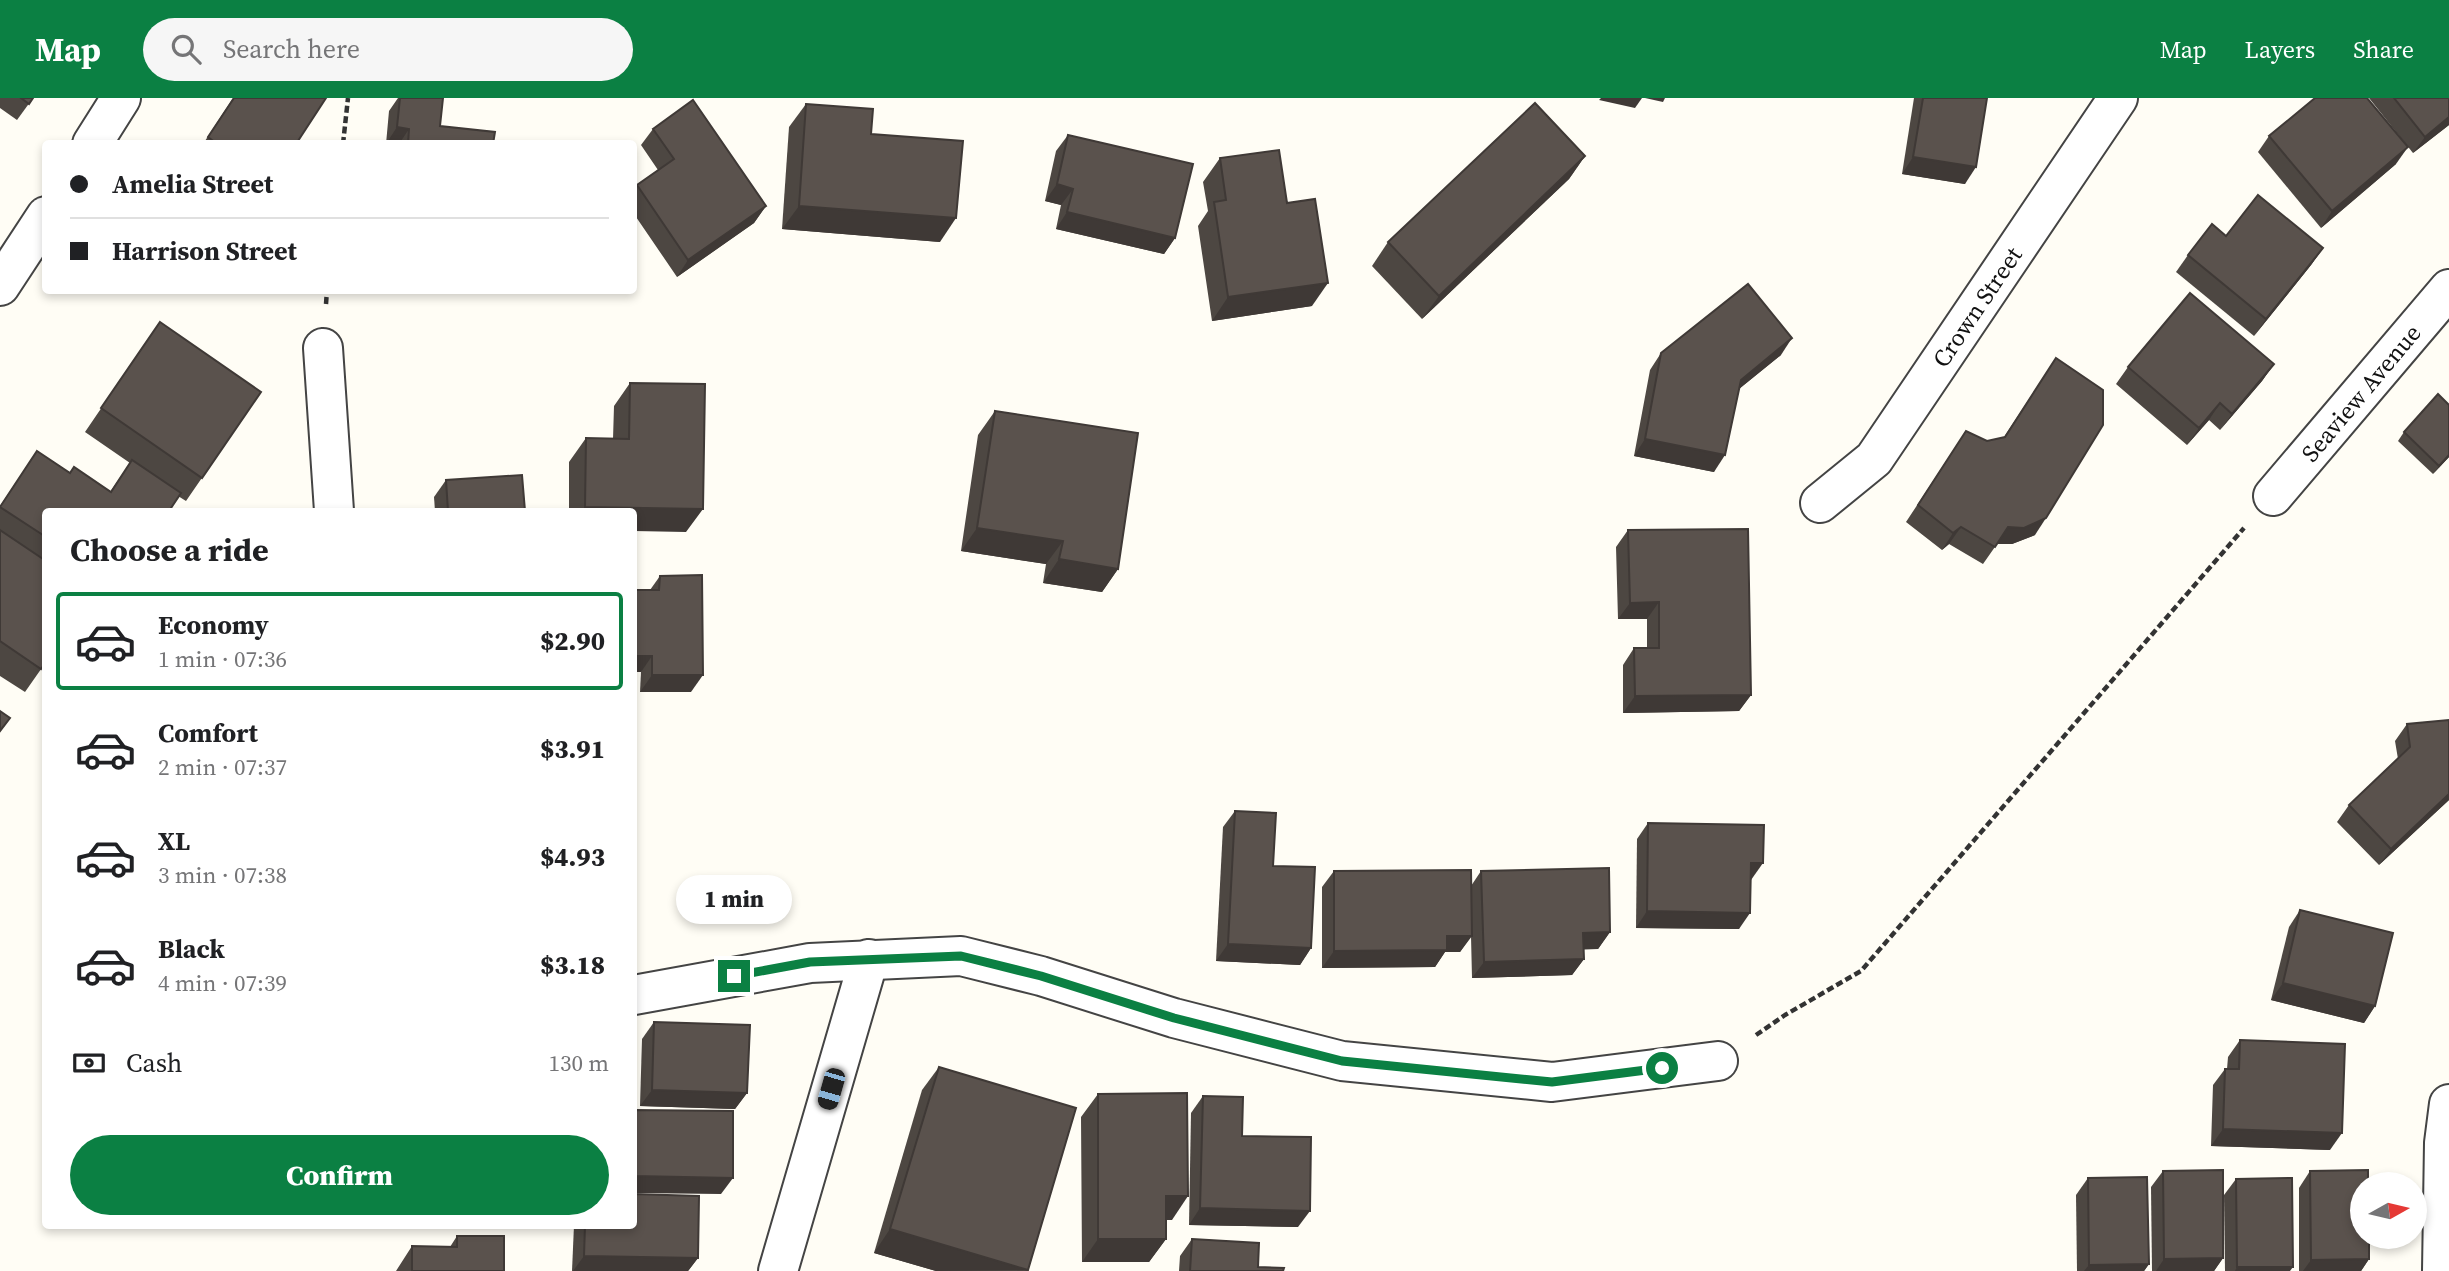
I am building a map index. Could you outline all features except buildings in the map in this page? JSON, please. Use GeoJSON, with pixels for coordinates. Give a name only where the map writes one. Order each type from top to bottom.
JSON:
{"type":"FeatureCollection","features":[{"type":"Feature","properties":{"kind":"street"},"geometry":{"type":"LineString","coordinates":[[95,140],[121,98]]}},
{"type":"Feature","properties":{"kind":"street","name":"Crown Street"},"geometry":{"type":"LineString","coordinates":[[1820,503],[1874,459],[2118,98]]}},
{"type":"Feature","properties":{"kind":"street"},"geometry":{"type":"LineString","coordinates":[[0,286],[42,222]]}},
{"type":"Feature","properties":{"kind":"street","name":"Seaview Avenue"},"geometry":{"type":"LineString","coordinates":[[2273,496],[2449,289]]}},
{"type":"Feature","properties":{"kind":"street"},"geometry":{"type":"LineString","coordinates":[[323,348],[334,508]]}},
{"type":"Feature","properties":{"kind":"street"},"geometry":{"type":"LineString","coordinates":[[637,994],[810,962],[961,956],[1041,976],[1174,1018],[1342,1061],[1552,1082],[1718,1061]]}},
{"type":"Feature","properties":{"kind":"street"},"geometry":{"type":"LineString","coordinates":[[778,1271],[869,959]]}},
{"type":"Feature","properties":{"kind":"street"},"geometry":{"type":"LineString","coordinates":[[2442,1271],[2444,1143],[2449,1104]]}},
{"type":"Feature","properties":{"kind":"path"},"geometry":{"type":"LineString","coordinates":[[343,140],[348,98]]}},
{"type":"Feature","properties":{"kind":"path"},"geometry":{"type":"LineString","coordinates":[[1718,1061],[1785,1015],[1861,971],[2273,496]]}},
{"type":"Feature","properties":{"kind":"route"},"geometry":{"type":"LineString","coordinates":[[734,976],[810,962],[961,956],[1041,976],[1174,1018],[1342,1061],[1552,1082],[1662,1068]]}}]}
